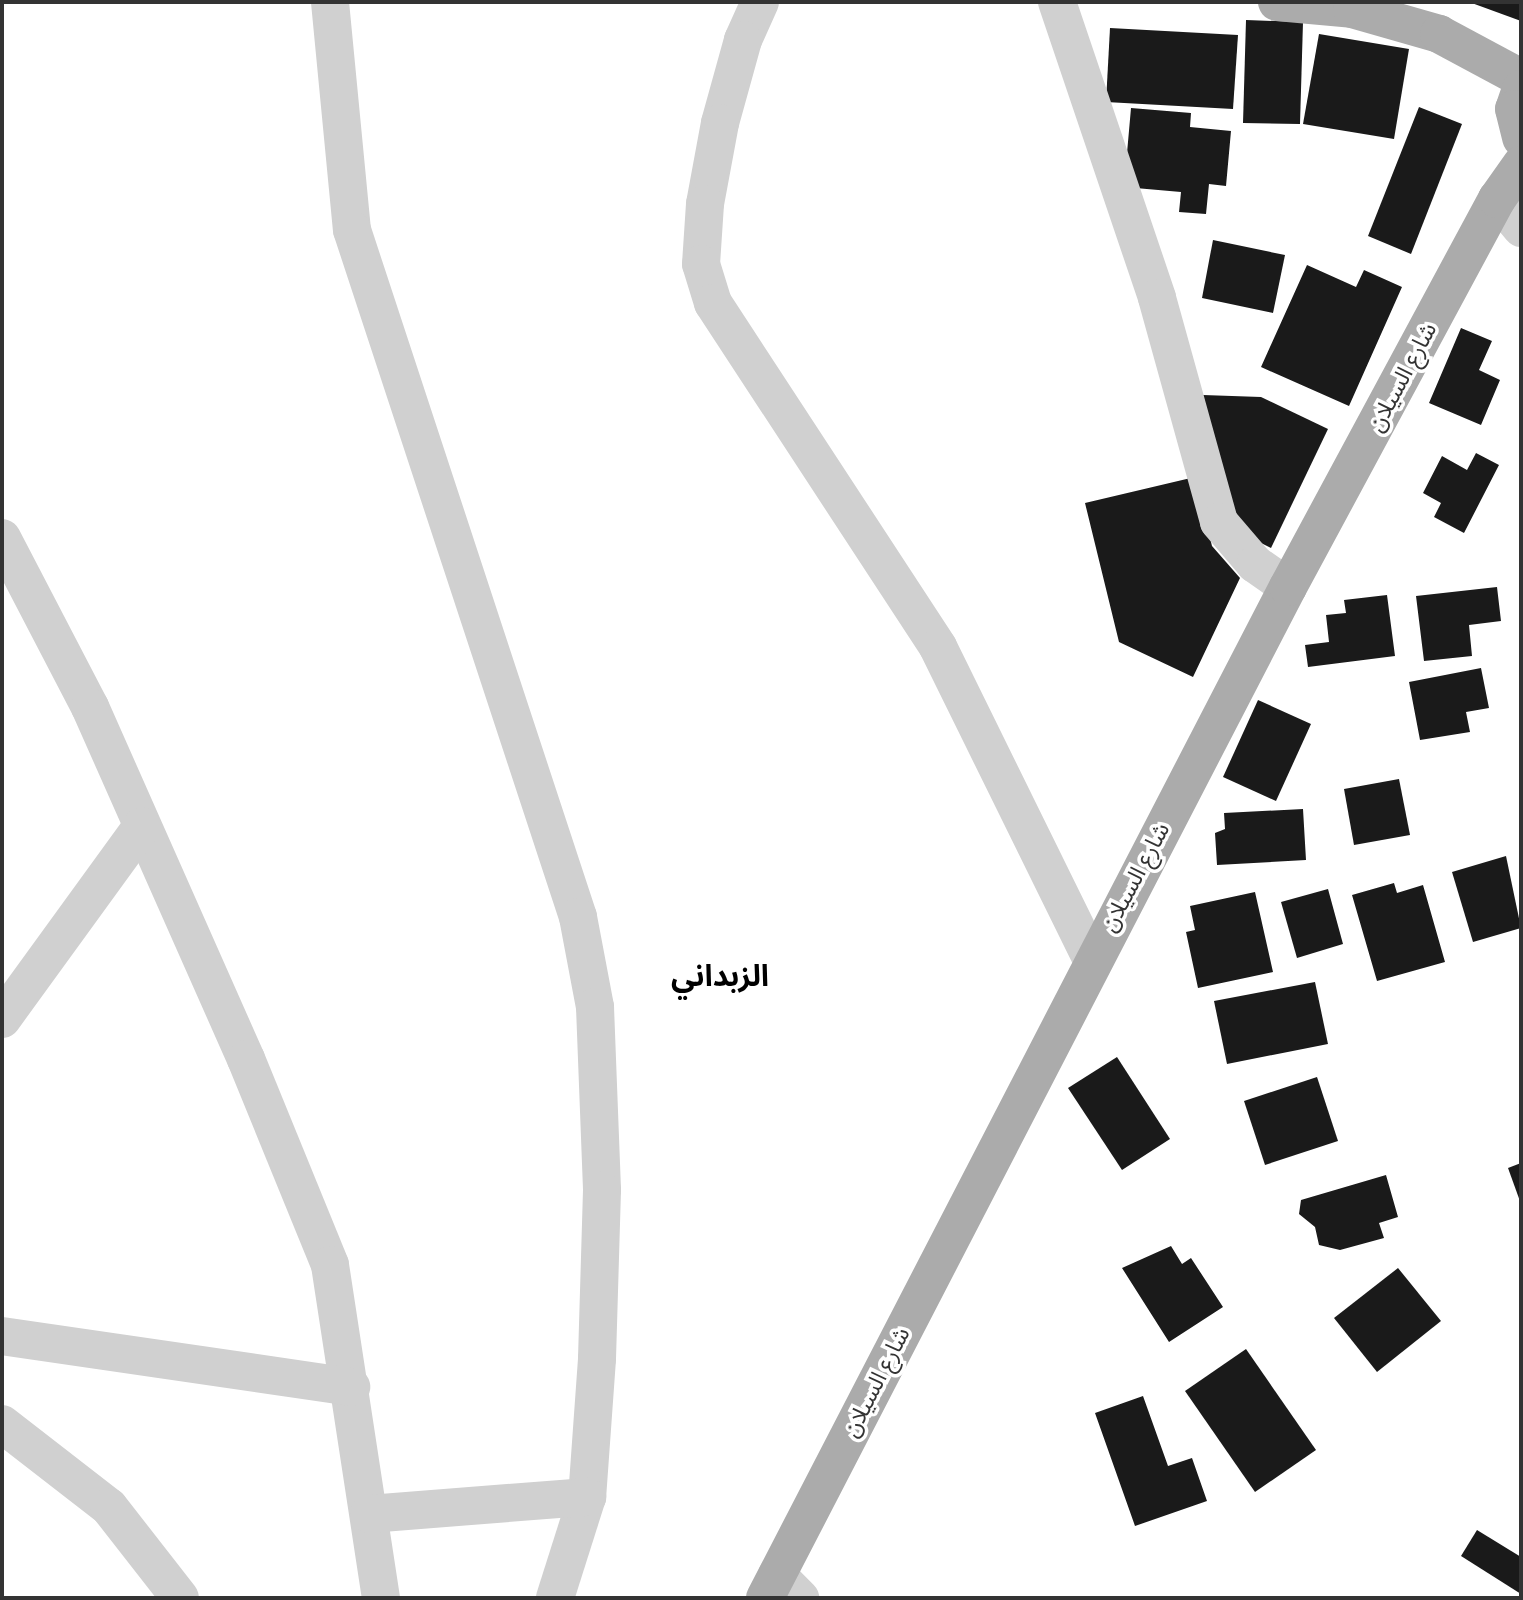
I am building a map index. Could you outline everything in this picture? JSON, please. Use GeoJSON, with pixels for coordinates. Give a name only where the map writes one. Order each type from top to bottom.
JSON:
{"type":"FeatureCollection","features":[{"type":"Feature","properties":{"kind":"main road"},"geometry":{"type":"LineString","coordinates":[[1277,2],[1379,9],[1439,34],[1521,78]]}},
{"type":"Feature","properties":{"kind":"main road"},"geometry":{"type":"LineString","coordinates":[[1521,89],[1514,109],[1521,138]]}},
{"type":"Feature","properties":{"kind":"main road","name":"شارع السيلان"},"geometry":{"type":"LineString","coordinates":[[780,1591],[1092,960],[1289,587],[1509,214],[1521,165]]}},
{"type":"Feature","properties":{"kind":"street"},"geometry":{"type":"LineString","coordinates":[[330,2],[352,230],[578,916],[595,1007],[602,1190],[587,1497],[555,1598]]}},
{"type":"Feature","properties":{"kind":"street"},"geometry":{"type":"LineString","coordinates":[[760,2],[723,111],[705,204],[701,264],[713,303],[938,647],[1092,960]]}},
{"type":"Feature","properties":{"kind":"street"},"geometry":{"type":"LineString","coordinates":[[1057,2],[1157,298],[1219,522],[1255,564],[1289,587]]}},
{"type":"Feature","properties":{"kind":"street"},"geometry":{"type":"LineString","coordinates":[[2,538],[90,707],[246,1059],[330,1265],[351,1387],[381,1598]]}},
{"type":"Feature","properties":{"kind":"street"},"geometry":{"type":"LineString","coordinates":[[2,1020],[142,827]]}},
{"type":"Feature","properties":{"kind":"street"},"geometry":{"type":"LineString","coordinates":[[2,1336],[351,1387]]}},
{"type":"Feature","properties":{"kind":"street"},"geometry":{"type":"LineString","coordinates":[[2,1424],[109,1507],[180,1598]]}},
{"type":"Feature","properties":{"kind":"street"},"geometry":{"type":"LineString","coordinates":[[369,1514],[587,1497]]}},
{"type":"Feature","properties":{"kind":"building"},"geometry":{"type":"Polygon","coordinates":[[[1469,2],[1521,2],[1521,21],[1469,2]]]}},
{"type":"Feature","properties":{"kind":"building"},"geometry":{"type":"Polygon","coordinates":[[[1246,20],[1303,22],[1300,124],[1243,123],[1246,20]]]}},
{"type":"Feature","properties":{"kind":"building"},"geometry":{"type":"Polygon","coordinates":[[[1110,28],[1238,35],[1233,109],[1106,102],[1110,28]]]}},
{"type":"Feature","properties":{"kind":"building"},"geometry":{"type":"Polygon","coordinates":[[[1319,34],[1409,49],[1394,139],[1303,124],[1319,34]]]}},
{"type":"Feature","properties":{"kind":"building"},"geometry":{"type":"Polygon","coordinates":[[[1419,107],[1462,124],[1411,254],[1368,236],[1419,107]]]}},
{"type":"Feature","properties":{"kind":"building"},"geometry":{"type":"Polygon","coordinates":[[[1131,108],[1191,113],[1190,127],[1231,131],[1226,186],[1209,184],[1206,214],[1179,212],[1181,192],[1124,187],[1131,108]]]}},
{"type":"Feature","properties":{"kind":"building"},"geometry":{"type":"Polygon","coordinates":[[[1213,240],[1285,255],[1273,313],[1202,298],[1213,240]]]}},
{"type":"Feature","properties":{"kind":"building"},"geometry":{"type":"Polygon","coordinates":[[[1307,265],[1356,287],[1364,270],[1402,287],[1349,406],[1261,367],[1307,265]]]}},
{"type":"Feature","properties":{"kind":"building"},"geometry":{"type":"Polygon","coordinates":[[[1461,328],[1492,341],[1479,370],[1500,380],[1481,425],[1429,403],[1461,328]]]}},
{"type":"Feature","properties":{"kind":"building"},"geometry":{"type":"Polygon","coordinates":[[[1203,395],[1261,397],[1328,429],[1271,548],[1237,531],[1203,395]]]}},
{"type":"Feature","properties":{"kind":"building"},"geometry":{"type":"Polygon","coordinates":[[[1476,453],[1499,465],[1464,533],[1434,517],[1441,503],[1423,493],[1442,456],[1467,470],[1476,453]]]}},
{"type":"Feature","properties":{"kind":"building"},"geometry":{"type":"Polygon","coordinates":[[[1195,477],[1212,546],[1240,578],[1193,677],[1119,642],[1085,503],[1195,477]]]}},
{"type":"Feature","properties":{"kind":"building"},"geometry":{"type":"Polygon","coordinates":[[[1497,587],[1501,621],[1469,625],[1472,656],[1424,661],[1416,596],[1497,587]]]}},
{"type":"Feature","properties":{"kind":"building"},"geometry":{"type":"Polygon","coordinates":[[[1387,595],[1395,656],[1308,667],[1305,645],[1329,642],[1326,615],[1346,613],[1344,600],[1387,595]]]}},
{"type":"Feature","properties":{"kind":"building"},"geometry":{"type":"Polygon","coordinates":[[[1481,668],[1489,708],[1466,712],[1470,732],[1420,740],[1409,682],[1481,668]]]}},
{"type":"Feature","properties":{"kind":"building"},"geometry":{"type":"Polygon","coordinates":[[[1258,700],[1311,724],[1276,801],[1223,777],[1258,700]]]}},
{"type":"Feature","properties":{"kind":"building"},"geometry":{"type":"Polygon","coordinates":[[[1399,779],[1410,835],[1354,845],[1344,789],[1399,779]]]}},
{"type":"Feature","properties":{"kind":"building"},"geometry":{"type":"Polygon","coordinates":[[[1303,809],[1306,860],[1217,865],[1215,833],[1225,829],[1224,813],[1303,809]]]}},
{"type":"Feature","properties":{"kind":"building"},"geometry":{"type":"Polygon","coordinates":[[[1506,856],[1521,928],[1473,942],[1452,872],[1506,856]]]}},
{"type":"Feature","properties":{"kind":"building"},"geometry":{"type":"Polygon","coordinates":[[[1394,883],[1397,893],[1423,885],[1445,962],[1377,981],[1352,895],[1394,883]]]}},
{"type":"Feature","properties":{"kind":"building"},"geometry":{"type":"Polygon","coordinates":[[[1328,889],[1343,944],[1297,958],[1281,902],[1328,889]]]}},
{"type":"Feature","properties":{"kind":"building"},"geometry":{"type":"Polygon","coordinates":[[[1255,892],[1273,972],[1198,988],[1186,932],[1195,930],[1190,906],[1255,892]]]}},
{"type":"Feature","properties":{"kind":"building"},"geometry":{"type":"Polygon","coordinates":[[[1315,982],[1328,1044],[1227,1064],[1214,1001],[1315,982]]]}},
{"type":"Feature","properties":{"kind":"building"},"geometry":{"type":"Polygon","coordinates":[[[1117,1057],[1170,1139],[1122,1170],[1068,1088],[1117,1057]]]}},
{"type":"Feature","properties":{"kind":"building"},"geometry":{"type":"Polygon","coordinates":[[[1317,1077],[1338,1141],[1265,1165],[1244,1101],[1317,1077]]]}},
{"type":"Feature","properties":{"kind":"building"},"geometry":{"type":"Polygon","coordinates":[[[1521,1163],[1521,1204],[1508,1168],[1521,1163]]]}},
{"type":"Feature","properties":{"kind":"building"},"geometry":{"type":"Polygon","coordinates":[[[1386,1175],[1398,1217],[1379,1223],[1384,1238],[1340,1250],[1319,1245],[1315,1227],[1299,1214],[1301,1200],[1386,1175]]]}},
{"type":"Feature","properties":{"kind":"building"},"geometry":{"type":"Polygon","coordinates":[[[1171,1246],[1182,1264],[1191,1258],[1223,1307],[1169,1342],[1122,1268],[1171,1246]]]}},
{"type":"Feature","properties":{"kind":"building"},"geometry":{"type":"Polygon","coordinates":[[[1398,1268],[1441,1321],[1377,1372],[1334,1318],[1398,1268]]]}},
{"type":"Feature","properties":{"kind":"building"},"geometry":{"type":"Polygon","coordinates":[[[1246,1349],[1316,1450],[1255,1492],[1185,1391],[1246,1349]]]}},
{"type":"Feature","properties":{"kind":"building"},"geometry":{"type":"Polygon","coordinates":[[[1143,1396],[1168,1466],[1192,1458],[1207,1501],[1135,1526],[1095,1413],[1143,1396]]]}},
{"type":"Feature","properties":{"kind":"building"},"geometry":{"type":"Polygon","coordinates":[[[1477,1530],[1521,1557],[1521,1594],[1461,1556],[1477,1530]]]}},
{"type":"Feature","properties":{"kind":"district","name":"الزبداني"},"geometry":{"type":"Point","coordinates":[720,975]}}]}
